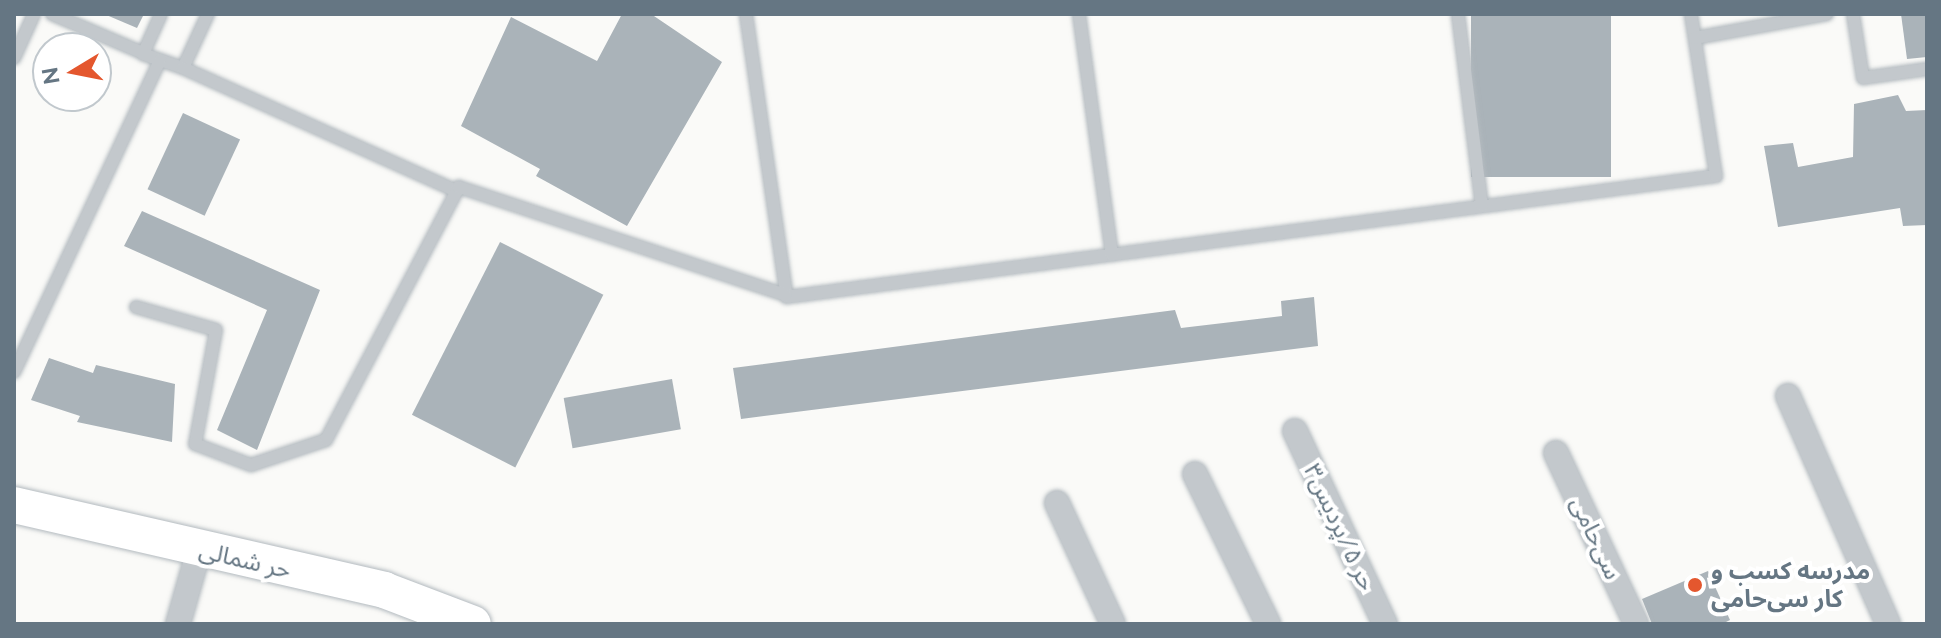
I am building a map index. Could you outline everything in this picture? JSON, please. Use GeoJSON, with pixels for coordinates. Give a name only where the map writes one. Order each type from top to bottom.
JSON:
{"type":"FeatureCollection","features":[{"type":"Feature","properties":{"kind":"main road","name":"حر شمالی"},"geometry":{"type":"LineString","coordinates":[[14,505],[199,550],[384,590],[473,624]]}},
{"type":"Feature","properties":{"kind":"street"},"geometry":{"type":"LineString","coordinates":[[1788,396],[1888,624]]}},
{"type":"Feature","properties":{"kind":"street","name":"حر ۵/پردیس۳"},"geometry":{"type":"LineString","coordinates":[[1295,431],[1385,624]]}},
{"type":"Feature","properties":{"kind":"street","name":"سی‌حامی"},"geometry":{"type":"LineString","coordinates":[[1556,453],[1636,624]]}},
{"type":"Feature","properties":{"kind":"street"},"geometry":{"type":"LineString","coordinates":[[1195,474],[1268,624]]}},
{"type":"Feature","properties":{"kind":"street"},"geometry":{"type":"LineString","coordinates":[[1057,503],[1113,624]]}},
{"type":"Feature","properties":{"kind":"street"},"geometry":{"type":"LineString","coordinates":[[178,624],[199,550]]}},
{"type":"Feature","properties":{"kind":"lane"},"geometry":{"type":"LineString","coordinates":[[14,58],[34,14]]}},
{"type":"Feature","properties":{"kind":"lane"},"geometry":{"type":"LineString","coordinates":[[52,14],[183,68],[457,191]]}},
{"type":"Feature","properties":{"kind":"lane"},"geometry":{"type":"LineString","coordinates":[[143,53],[161,14]]}},
{"type":"Feature","properties":{"kind":"lane"},"geometry":{"type":"LineString","coordinates":[[183,68],[208,14]]}},
{"type":"Feature","properties":{"kind":"lane"},"geometry":{"type":"LineString","coordinates":[[746,14],[786,295]]}},
{"type":"Feature","properties":{"kind":"lane"},"geometry":{"type":"LineString","coordinates":[[1079,14],[1112,255]]}},
{"type":"Feature","properties":{"kind":"lane"},"geometry":{"type":"LineString","coordinates":[[1458,14],[1482,206]]}},
{"type":"Feature","properties":{"kind":"lane"},"geometry":{"type":"LineString","coordinates":[[136,307],[216,330],[195,444],[251,465],[326,440],[459,187],[786,295],[1716,176],[1691,14]]}},
{"type":"Feature","properties":{"kind":"lane"},"geometry":{"type":"LineString","coordinates":[[1695,38],[1827,14]]}},
{"type":"Feature","properties":{"kind":"lane"},"geometry":{"type":"LineString","coordinates":[[1853,14],[1863,78],[1927,69]]}},
{"type":"Feature","properties":{"kind":"lane"},"geometry":{"type":"LineString","coordinates":[[14,372],[160,60]]}},
{"type":"Feature","properties":{"kind":"building"},"geometry":{"type":"Polygon","coordinates":[[[104,14],[144,14],[137,28],[104,14]]]}},
{"type":"Feature","properties":{"kind":"building"},"geometry":{"type":"Polygon","coordinates":[[[622,14],[651,14],[722,62],[627,226],[536,176],[540,169],[461,126],[511,17],[597,61],[622,14]]]}},
{"type":"Feature","properties":{"kind":"building"},"geometry":{"type":"Polygon","coordinates":[[[1471,14],[1611,14],[1611,177],[1471,177],[1471,14]]]}},
{"type":"Feature","properties":{"kind":"building"},"geometry":{"type":"Polygon","coordinates":[[[1901,14],[1927,14],[1927,57],[1907,59],[1901,14]]]}},
{"type":"Feature","properties":{"kind":"building"},"geometry":{"type":"Polygon","coordinates":[[[1898,95],[1906,111],[1927,110],[1927,225],[1903,226],[1900,208],[1778,227],[1764,146],[1793,143],[1798,167],[1853,157],[1854,104],[1898,95]]]}},
{"type":"Feature","properties":{"kind":"building"},"geometry":{"type":"Polygon","coordinates":[[[183,113],[240,140],[205,216],[148,189],[183,113]]]}},
{"type":"Feature","properties":{"kind":"building"},"geometry":{"type":"Polygon","coordinates":[[[142,211],[320,290],[257,450],[217,430],[267,310],[124,246],[142,211]]]}},
{"type":"Feature","properties":{"kind":"building"},"geometry":{"type":"Polygon","coordinates":[[[500,242],[603,295],[515,468],[412,415],[500,242]]]}},
{"type":"Feature","properties":{"kind":"building"},"geometry":{"type":"Polygon","coordinates":[[[1314,297],[1318,346],[741,419],[733,368],[1175,310],[1181,328],[1282,316],[1281,301],[1314,297]]]}},
{"type":"Feature","properties":{"kind":"building"},"geometry":{"type":"Polygon","coordinates":[[[49,358],[93,373],[96,365],[175,384],[172,442],[77,422],[80,416],[31,400],[49,358]]]}},
{"type":"Feature","properties":{"kind":"building"},"geometry":{"type":"Polygon","coordinates":[[[672,379],[681,429],[573,448],[564,398],[672,379]]]}},
{"type":"Feature","properties":{"kind":"building","name":"مدرسه کسب و کار سی‌حامی"},"geometry":{"type":"Polygon","coordinates":[[[1708,571],[1730,620],[1722,624],[1652,624],[1642,599],[1708,571]]]}},
{"type":"Feature","properties":{"kind":"place","name":"مدرسه کسب و کار سی‌حامی"},"geometry":{"type":"Point","coordinates":[1695,585]}}]}
